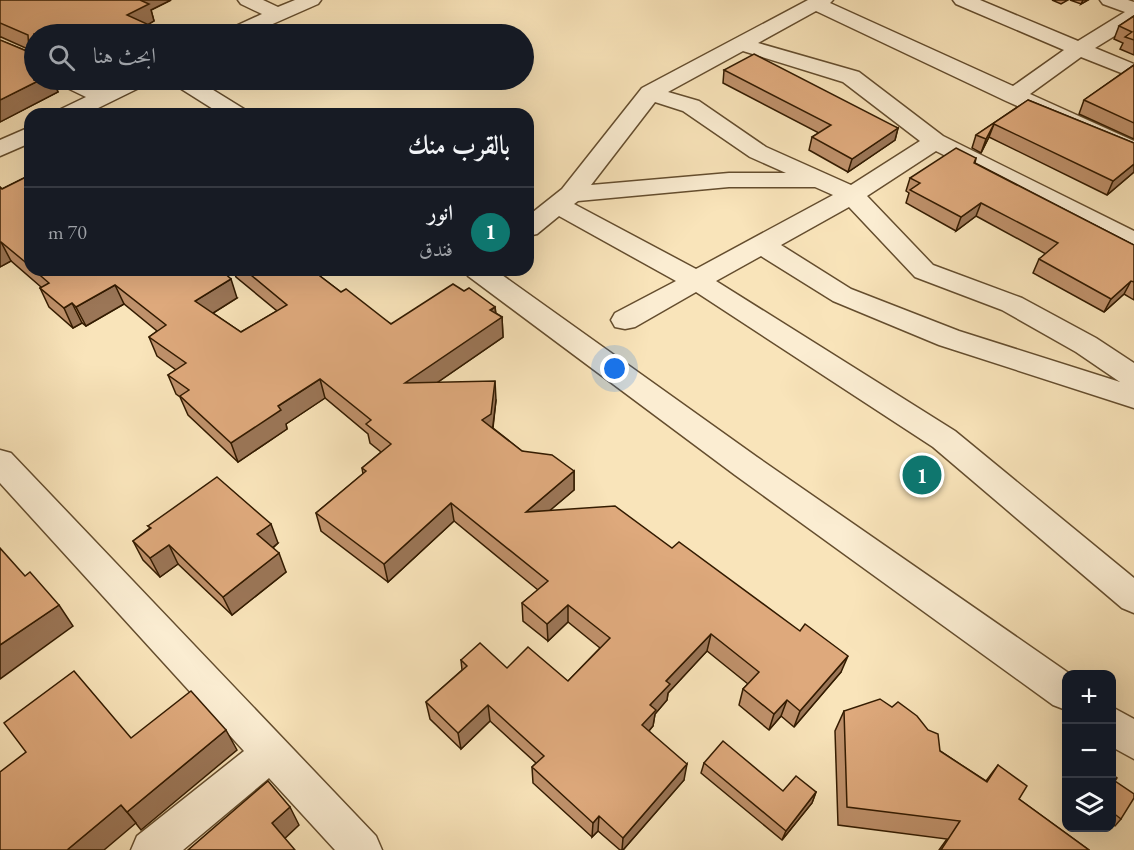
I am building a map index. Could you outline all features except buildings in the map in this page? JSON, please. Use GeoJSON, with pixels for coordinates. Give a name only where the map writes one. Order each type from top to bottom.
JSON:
{"type":"FeatureCollection","features":[{"type":"Feature","properties":{"kind":"street"},"geometry":{"type":"LineString","coordinates":[[248,0],[279,15]]}},
{"type":"Feature","properties":{"kind":"street"},"geometry":{"type":"LineString","coordinates":[[258,24],[311,0]]}},
{"type":"Feature","properties":{"kind":"street"},"geometry":{"type":"LineString","coordinates":[[963,0],[1134,72]]}},
{"type":"Feature","properties":{"kind":"street"},"geometry":{"type":"LineString","coordinates":[[1110,0],[1134,9]]}},
{"type":"Feature","properties":{"kind":"street"},"geometry":{"type":"LineString","coordinates":[[534,223],[564,199],[650,93],[819,2],[1014,96],[1134,150]]}},
{"type":"Feature","properties":{"kind":"street"},"geometry":{"type":"LineString","coordinates":[[1014,96],[1079,49],[1134,15]]}},
{"type":"Feature","properties":{"kind":"street"},"geometry":{"type":"LineString","coordinates":[[740,44],[850,77],[935,141],[1134,242]]}},
{"type":"Feature","properties":{"kind":"street"},"geometry":{"type":"LineString","coordinates":[[89,90],[103,97]]}},
{"type":"Feature","properties":{"kind":"street"},"geometry":{"type":"LineString","coordinates":[[81,108],[117,90]]}},
{"type":"Feature","properties":{"kind":"street"},"geometry":{"type":"LineString","coordinates":[[199,90],[227,108]]}},
{"type":"Feature","properties":{"kind":"street"},"geometry":{"type":"LineString","coordinates":[[650,93],[691,106],[758,152],[852,195],[924,271],[1012,304],[1086,345],[1134,377]]}},
{"type":"Feature","properties":{"kind":"street"},"geometry":{"type":"LineString","coordinates":[[0,149],[24,137]]}},
{"type":"Feature","properties":{"kind":"street"},"geometry":{"type":"LineString","coordinates":[[625,320],[852,195],[935,141]]}},
{"type":"Feature","properties":{"kind":"street"},"geometry":{"type":"LineString","coordinates":[[564,199],[729,180],[822,181]]}},
{"type":"Feature","properties":{"kind":"street"},"geometry":{"type":"LineString","coordinates":[[564,199],[697,280],[944,439],[1134,598]]}},
{"type":"Feature","properties":{"kind":"street"},"geometry":{"type":"LineString","coordinates":[[762,245],[842,296],[949,338],[1134,397]]}},
{"type":"Feature","properties":{"kind":"street"},"geometry":{"type":"LineString","coordinates":[[485,276],[746,466],[1062,690]]}},
{"type":"Feature","properties":{"kind":"street"},"geometry":{"type":"LineString","coordinates":[[0,462],[362,850]]}},
{"type":"Feature","properties":{"kind":"street"},"geometry":{"type":"LineString","coordinates":[[1116,728],[1134,741]]}},
{"type":"Feature","properties":{"kind":"street"},"geometry":{"type":"LineString","coordinates":[[151,850],[272,752]]}},
{"type":"Feature","properties":{"kind":"place","name":"انور"},"geometry":{"type":"Point","coordinates":[922,475]}}]}
